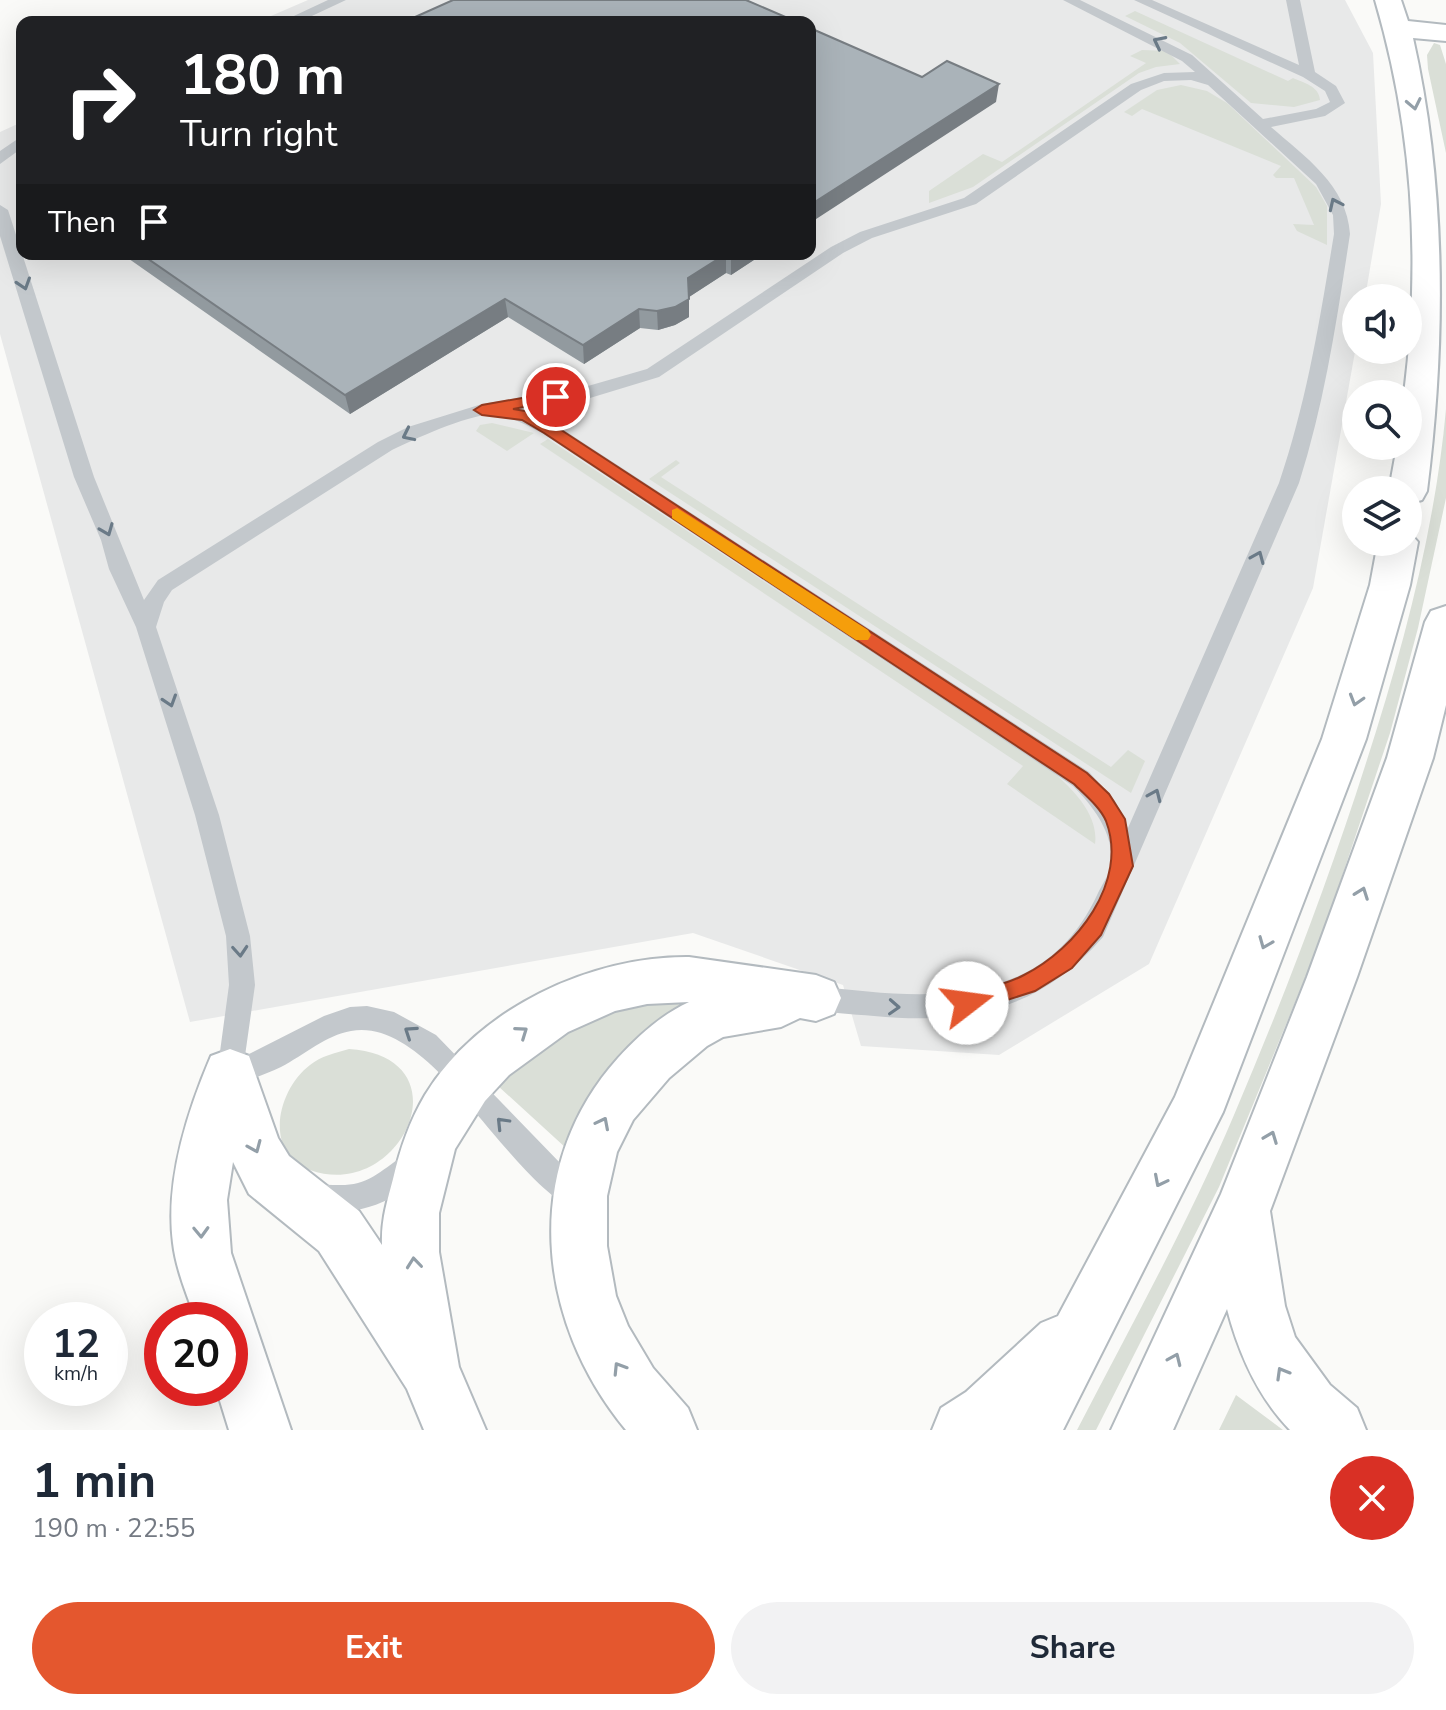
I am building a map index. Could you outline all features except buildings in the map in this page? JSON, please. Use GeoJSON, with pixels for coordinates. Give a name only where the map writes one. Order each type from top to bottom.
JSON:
{"type":"FeatureCollection","features":[{"type":"Feature","properties":{"kind":"main road"},"geometry":{"type":"LineString","coordinates":[[1393,14],[1446,33]]}},
{"type":"Feature","properties":{"kind":"main road"},"geometry":{"type":"LineString","coordinates":[[1393,14],[1418,121],[1427,196],[1426,353],[1410,476]]}},
{"type":"Feature","properties":{"kind":"main road"},"geometry":{"type":"LineString","coordinates":[[1030,1430],[1196,1112],[1344,739],[1390,585],[1395,556]]}},
{"type":"Feature","properties":{"kind":"main road"},"geometry":{"type":"LineString","coordinates":[[1142,1430],[1243,1209],[1332,977],[1410,758],[1446,622]]}},
{"type":"Feature","properties":{"kind":"main road"},"geometry":{"type":"LineString","coordinates":[[429,1368],[414,1269],[410,1218],[430,1141],[466,1086],[505,1045],[544,1017],[597,995],[647,981],[704,980],[816,998]]}},
{"type":"Feature","properties":{"kind":"main road"},"geometry":{"type":"LineString","coordinates":[[666,1430],[635,1394],[604,1343],[585,1295],[576,1250],[578,1197],[588,1156],[605,1116],[634,1075],[675,1038],[714,1016],[816,998]]}},
{"type":"Feature","properties":{"kind":"main road"},"geometry":{"type":"LineString","coordinates":[[230,1074],[255,1150],[269,1175],[339,1231],[429,1368],[455,1430]]}},
{"type":"Feature","properties":{"kind":"main road"},"geometry":{"type":"LineString","coordinates":[[219,1302],[201,1244],[200,1201],[205,1160],[230,1074]]}},
{"type":"Feature","properties":{"kind":"main road"},"geometry":{"type":"LineString","coordinates":[[1243,1209],[1251,1290],[1259,1328],[1293,1391],[1335,1430]]}},
{"type":"Feature","properties":{"kind":"main road"},"geometry":{"type":"LineString","coordinates":[[963,1430],[988,1414],[1090,1318]]}},
{"type":"Feature","properties":{"kind":"main road"},"geometry":{"type":"LineString","coordinates":[[248,1392],[260,1430]]}},
{"type":"Feature","properties":{"kind":"lane"},"geometry":{"type":"LineString","coordinates":[[302,16],[339,0]]}},
{"type":"Feature","properties":{"kind":"lane"},"geometry":{"type":"LineString","coordinates":[[816,998],[893,1007],[947,1007],[988,999],[1027,985],[1065,962],[1094,929],[1289,483],[1308,425],[1328,328],[1342,234],[1341,215],[1335,200],[1322,181],[1178,52],[1070,0]]}},
{"type":"Feature","properties":{"kind":"lane"},"geometry":{"type":"LineString","coordinates":[[1141,0],[1308,74],[1331,89],[1338,103],[1320,113],[1261,124]]}},
{"type":"Feature","properties":{"kind":"lane"},"geometry":{"type":"LineString","coordinates":[[1293,0],[1308,74]]}},
{"type":"Feature","properties":{"kind":"lane"},"geometry":{"type":"LineString","coordinates":[[146,627],[154,600],[165,585],[385,446],[441,421],[482,410],[590,392],[653,373],[837,250],[866,235],[970,201],[1136,87],[1153,79],[1186,75],[1200,77],[1221,88]]}},
{"type":"Feature","properties":{"kind":"lane"},"geometry":{"type":"LineString","coordinates":[[0,159],[16,145]]}},
{"type":"Feature","properties":{"kind":"lane"},"geometry":{"type":"LineString","coordinates":[[0,210],[84,477],[111,540],[119,569],[146,627],[207,815],[238,936],[242,985],[230,1074],[274,1057],[317,1029],[348,1018],[377,1018],[403,1026],[427,1044],[553,1176],[578,1197]]}},
{"type":"Feature","properties":{"kind":"lane"},"geometry":{"type":"LineString","coordinates":[[482,410],[525,416],[549,429],[1081,779],[1102,800],[1115,819],[1123,866]]}},
{"type":"Feature","properties":{"kind":"lane"},"geometry":{"type":"LineString","coordinates":[[292,1192],[323,1200],[358,1198],[391,1184],[419,1160],[430,1141]]}},
{"type":"Feature","properties":{"kind":"shaded area"},"geometry":{"type":"Polygon","coordinates":[[[308,0],[1345,0],[1373,53],[1381,204],[1367,284],[1342,284],[1342,364],[1353,364],[1350,380],[1342,380],[1342,425],[1313,588],[1149,964],[999,1055],[861,1046],[843,985],[693,933],[190,1022],[0,334],[0,132],[16,125],[16,260],[816,260],[816,16],[271,16],[308,0]]]}},
{"type":"Feature","properties":{"kind":"shaded area"},"geometry":{"type":"Polygon","coordinates":[[[1135,11],[1288,81],[1293,78],[1306,83],[1317,91],[1320,100],[1294,107],[1251,103],[1180,43],[1125,16],[1135,11]]]}},
{"type":"Feature","properties":{"kind":"shaded area"},"geometry":{"type":"Polygon","coordinates":[[[1434,43],[1440,45],[1446,64],[1446,153],[1428,69],[1427,55],[1434,43]]]}},
{"type":"Feature","properties":{"kind":"shaded area"},"geometry":{"type":"Polygon","coordinates":[[[1142,50],[1167,51],[1180,64],[1139,73],[973,187],[929,203],[929,191],[983,154],[1002,162],[1146,63],[1130,56],[1142,50]]]}},
{"type":"Feature","properties":{"kind":"shaded area"},"geometry":{"type":"Polygon","coordinates":[[[1181,85],[1207,91],[1227,103],[1316,187],[1327,206],[1327,245],[1297,231],[1293,224],[1314,225],[1294,178],[1276,178],[1273,175],[1281,166],[1142,109],[1132,116],[1124,112],[1157,90],[1181,85]]]}},
{"type":"Feature","properties":{"kind":"shaded area"},"geometry":{"type":"Polygon","coordinates":[[[1446,409],[1446,498],[1418,628],[1390,733],[1320,942],[1219,1187],[1096,1430],[1077,1430],[1198,1195],[1270,1028],[1320,896],[1366,763],[1405,632],[1426,544],[1446,409]]]}},
{"type":"Feature","properties":{"kind":"shaded area"},"geometry":{"type":"Polygon","coordinates":[[[492,423],[534,433],[507,451],[476,431],[480,425],[492,423]]]}},
{"type":"Feature","properties":{"kind":"shaded area"},"geometry":{"type":"Polygon","coordinates":[[[548,439],[1054,773],[1084,804],[1093,823],[1095,844],[1007,784],[1023,766],[540,444],[548,439]]]}},
{"type":"Feature","properties":{"kind":"shaded area"},"geometry":{"type":"Polygon","coordinates":[[[676,460],[680,463],[661,477],[1111,767],[1128,750],[1145,761],[1131,793],[649,479],[676,460]]]}},
{"type":"Feature","properties":{"kind":"shaded area"},"geometry":{"type":"Polygon","coordinates":[[[704,998],[615,1064],[588,1101],[566,1148],[498,1086],[558,1030],[616,1006],[704,998]]]}},
{"type":"Feature","properties":{"kind":"shaded area"},"geometry":{"type":"Polygon","coordinates":[[[349,1049],[385,1058],[406,1076],[413,1100],[408,1125],[394,1148],[371,1166],[343,1175],[310,1170],[295,1162],[286,1150],[281,1136],[283,1105],[289,1090],[310,1065],[323,1057],[349,1049]]]}},
{"type":"Feature","properties":{"kind":"shaded area"},"geometry":{"type":"Polygon","coordinates":[[[1236,1395],[1283,1430],[1219,1430],[1236,1395]]]}},
{"type":"Feature","properties":{"kind":"slow traffic"},"geometry":{"type":"LineString","coordinates":[[677,514],[862,635]]}},
{"type":"Feature","properties":{"kind":"route"},"geometry":{"type":"LineString","coordinates":[[556,397],[482,410],[502,410],[525,416],[549,429],[1081,779],[1102,800],[1115,819],[1123,866],[1094,929],[1065,962],[1027,985],[967,1003]]}}]}
